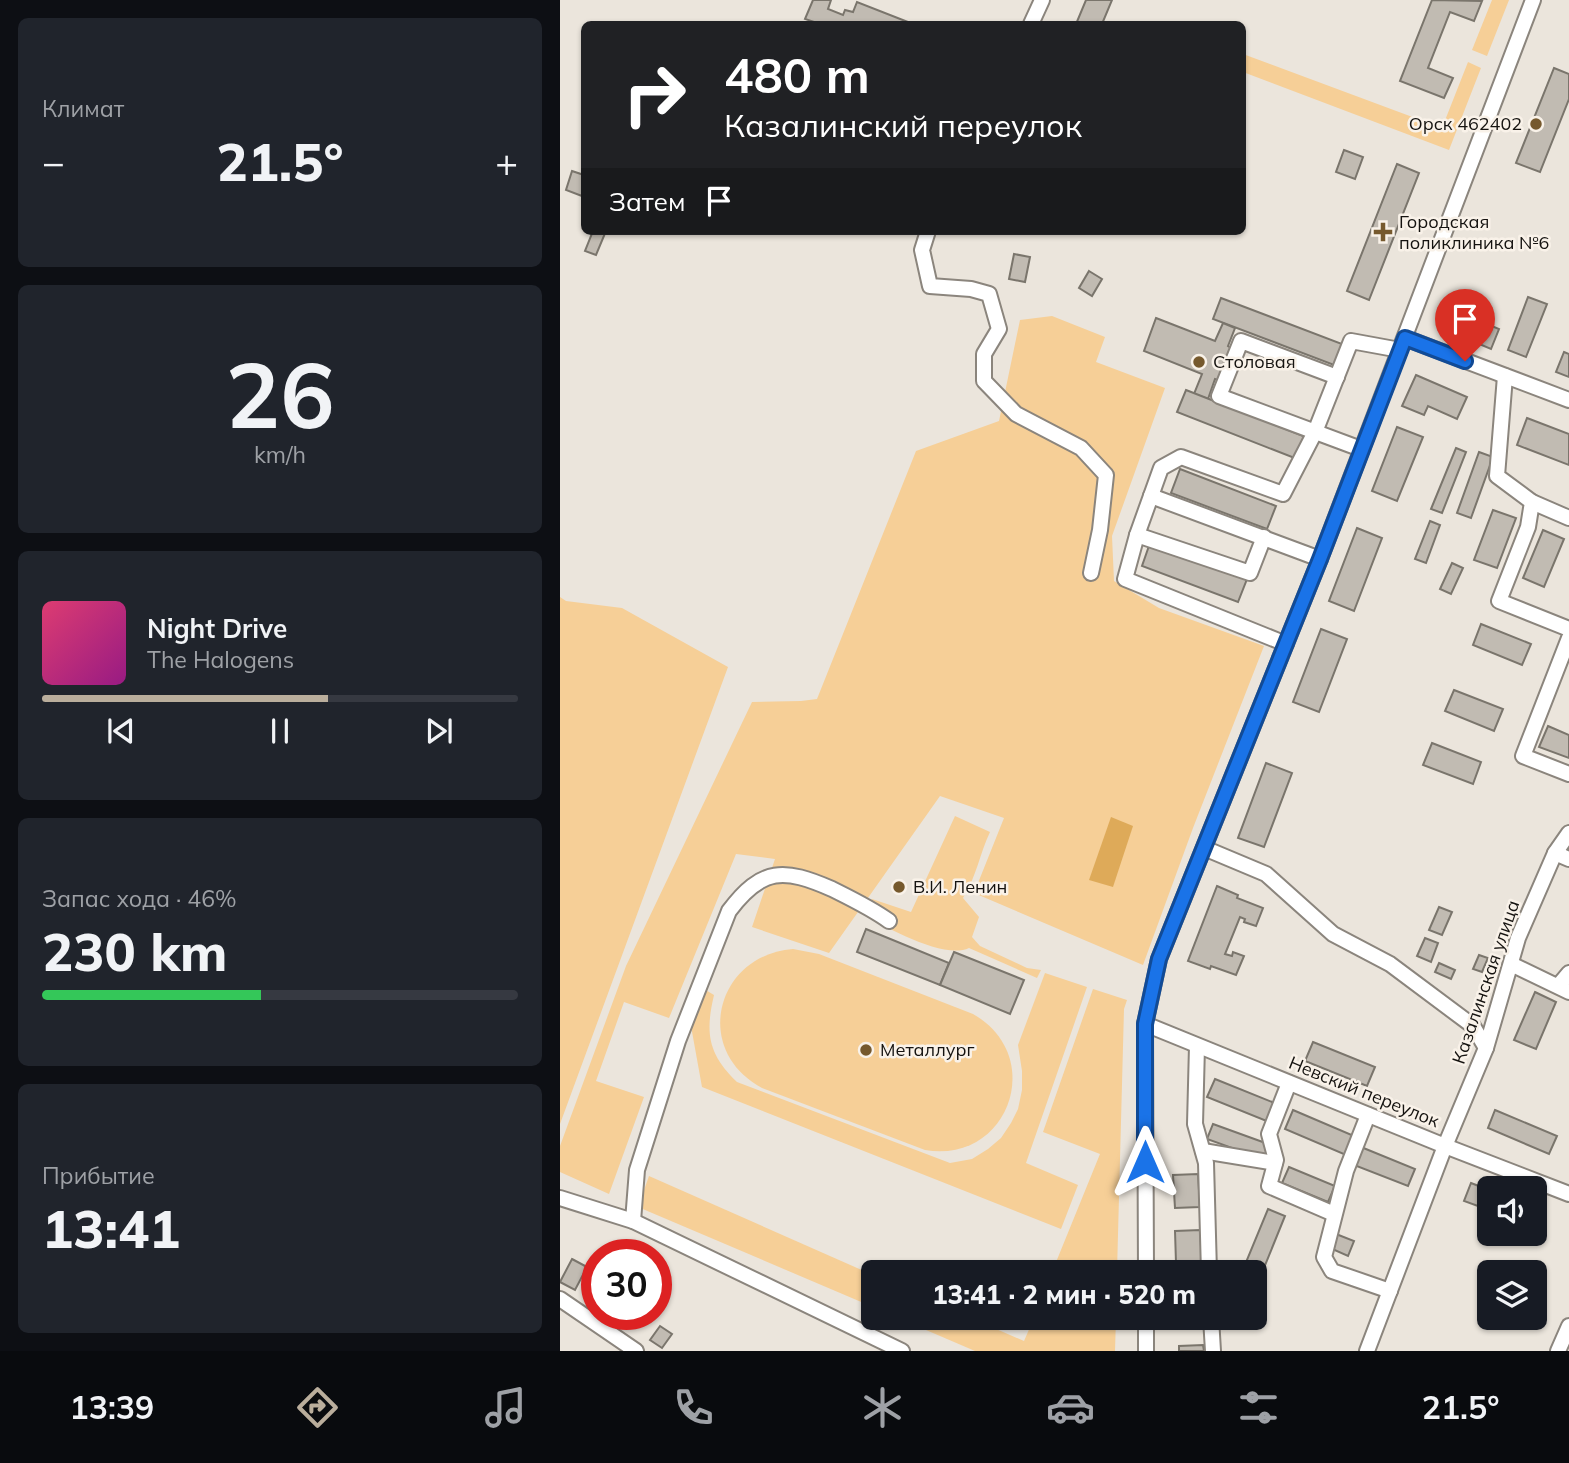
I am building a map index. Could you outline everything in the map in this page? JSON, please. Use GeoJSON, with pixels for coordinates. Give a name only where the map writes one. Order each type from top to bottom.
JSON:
{"type":"FeatureCollection","features":[{"type":"Feature","properties":{"kind":"street"},"geometry":{"type":"LineString","coordinates":[[1032,21],[1042,0]]}},
{"type":"Feature","properties":{"kind":"street"},"geometry":{"type":"LineString","coordinates":[[1146,1260],[1145,1024],[1159,959],[1320,559],[1533,0]]}},
{"type":"Feature","properties":{"kind":"street"},"geometry":{"type":"LineString","coordinates":[[927,235],[922,250],[930,286],[971,289],[989,295],[999,329],[984,354],[984,381],[1016,414],[1081,448],[1106,475],[1100,530],[1091,573]]}},
{"type":"Feature","properties":{"kind":"street"},"geometry":{"type":"LineString","coordinates":[[1337,377],[1241,341],[1219,396],[1362,449]]}},
{"type":"Feature","properties":{"kind":"street"},"geometry":{"type":"LineString","coordinates":[[1286,645],[1125,579],[1136,535],[1161,468],[1181,457],[1283,494],[1315,432],[1351,341],[1402,344],[1505,376],[1569,400]]}},
{"type":"Feature","properties":{"kind":"street"},"geometry":{"type":"LineString","coordinates":[[1505,376],[1497,477],[1532,502],[1569,518]]}},
{"type":"Feature","properties":{"kind":"street"},"geometry":{"type":"LineString","coordinates":[[1151,496],[1320,559]]}},
{"type":"Feature","properties":{"kind":"street"},"geometry":{"type":"LineString","coordinates":[[1532,502],[1528,527],[1499,601],[1569,629]]}},
{"type":"Feature","properties":{"kind":"street"},"geometry":{"type":"LineString","coordinates":[[1136,535],[1250,573],[1264,537]]}},
{"type":"Feature","properties":{"kind":"street"},"geometry":{"type":"LineString","coordinates":[[1569,638],[1523,756],[1569,774]]}},
{"type":"Feature","properties":{"kind":"street","name":"Казалинская улица"},"geometry":{"type":"LineString","coordinates":[[1367,1351],[1445,1146],[1486,1048],[1518,938],[1555,853],[1569,833]]}},
{"type":"Feature","properties":{"kind":"street"},"geometry":{"type":"LineString","coordinates":[[1204,848],[1266,874],[1333,934],[1390,964],[1473,1026],[1486,1048]]}},
{"type":"Feature","properties":{"kind":"street"},"geometry":{"type":"LineString","coordinates":[[1555,853],[1569,859]]}},
{"type":"Feature","properties":{"kind":"street"},"geometry":{"type":"LineString","coordinates":[[633,1221],[637,1170],[678,1041],[729,911],[742,894],[763,879],[787,873],[811,880],[848,897],[889,921]]}},
{"type":"Feature","properties":{"kind":"street"},"geometry":{"type":"LineString","coordinates":[[1511,964],[1563,989],[1569,973]]}},
{"type":"Feature","properties":{"kind":"street","name":"Невский переулок"},"geometry":{"type":"LineString","coordinates":[[1145,1024],[1569,1194]]}},
{"type":"Feature","properties":{"kind":"street"},"geometry":{"type":"LineString","coordinates":[[1197,1046],[1195,1124],[1206,1163],[1209,1260]]}},
{"type":"Feature","properties":{"kind":"street"},"geometry":{"type":"LineString","coordinates":[[1289,1083],[1269,1134],[1276,1163],[1269,1186],[1334,1214]]}},
{"type":"Feature","properties":{"kind":"street"},"geometry":{"type":"LineString","coordinates":[[1368,1115],[1346,1171],[1324,1257],[1332,1270],[1390,1291]]}},
{"type":"Feature","properties":{"kind":"street"},"geometry":{"type":"LineString","coordinates":[[1203,1151],[1276,1163]]}},
{"type":"Feature","properties":{"kind":"street"},"geometry":{"type":"LineString","coordinates":[[560,1198],[633,1221],[901,1351]]}},
{"type":"Feature","properties":{"kind":"street"},"geometry":{"type":"LineString","coordinates":[[560,1299],[636,1351]]}},
{"type":"Feature","properties":{"kind":"street"},"geometry":{"type":"LineString","coordinates":[[1558,1351],[1569,1326]]}},
{"type":"Feature","properties":{"kind":"street"},"geometry":{"type":"LineString","coordinates":[[1146,1330],[1146,1351]]}},
{"type":"Feature","properties":{"kind":"street"},"geometry":{"type":"LineString","coordinates":[[1212,1330],[1213,1351]]}},
{"type":"Feature","properties":{"kind":"shaded area"},"geometry":{"type":"Polygon","coordinates":[[[1492,0],[1509,0],[1487,56],[1472,50],[1492,0]]]}},
{"type":"Feature","properties":{"kind":"shaded area"},"geometry":{"type":"Polygon","coordinates":[[[1246,55],[1442,128],[1468,62],[1481,68],[1449,150],[1246,73],[1246,55]]]}},
{"type":"Feature","properties":{"kind":"shaded area"},"geometry":{"type":"Polygon","coordinates":[[[1052,316],[1105,337],[1096,362],[1165,388],[1112,536],[1114,581],[1159,608],[1264,646],[1143,965],[974,893],[1004,818],[940,796],[829,953],[752,927],[775,859],[736,854],[669,1018],[624,1002],[596,1081],[644,1097],[609,1194],[560,1172],[560,1146],[626,966],[752,702],[817,699],[916,451],[999,421],[1020,320],[1052,316]]]}},
{"type":"Feature","properties":{"kind":"shaded area"},"geometry":{"type":"Polygon","coordinates":[[[560,597],[566,601],[622,608],[728,667],[560,1124],[560,597]]]}},
{"type":"Feature","properties":{"kind":"shaded area"},"geometry":{"type":"Polygon","coordinates":[[[955,816],[990,832],[963,898],[979,917],[972,937],[980,946],[1027,968],[1041,970],[1037,978],[969,948],[958,951],[930,946],[862,914],[872,899],[911,912],[955,816]]]}},
{"type":"Feature","properties":{"kind":"shaded area"},"geometry":{"type":"Polygon","coordinates":[[[1111,817],[1133,826],[1113,887],[1089,880],[1111,817]]]}},
{"type":"Feature","properties":{"kind":"shaded area","name":"Металлург"},"geometry":{"type":"Polygon","coordinates":[[[793,949],[819,954],[973,1014],[996,1032],[1009,1055],[1012,1079],[1008,1103],[997,1124],[978,1141],[954,1150],[925,1150],[762,1088],[740,1072],[726,1052],[720,1029],[722,1007],[730,986],[745,968],[766,955],[793,949]]]}},
{"type":"Feature","properties":{"kind":"shaded area"},"geometry":{"type":"Polygon","coordinates":[[[1045,973],[1087,987],[1026,1163],[1078,1185],[1061,1229],[702,1087],[689,1015],[699,986],[714,995],[710,1021],[711,1042],[720,1062],[737,1082],[950,1163],[972,1159],[1001,1138],[1018,1109],[1022,1071],[1018,1045],[1045,973]]]}},
{"type":"Feature","properties":{"kind":"shaded area"},"geometry":{"type":"Polygon","coordinates":[[[1093,989],[1127,1000],[1124,1009],[1117,1260],[1057,1260],[1100,1154],[1043,1132],[1093,989]]]}},
{"type":"Feature","properties":{"kind":"shaded area"},"geometry":{"type":"Polygon","coordinates":[[[649,1176],[861,1270],[861,1302],[638,1207],[649,1176]]]}},
{"type":"Feature","properties":{"kind":"shaded area"},"geometry":{"type":"Polygon","coordinates":[[[926,1330],[999,1330],[1024,1341],[1029,1330],[1116,1330],[1115,1351],[975,1351],[926,1330]]]}},
{"type":"Feature","properties":{"kind":"building"},"geometry":{"type":"Polygon","coordinates":[[[813,0],[831,0],[828,9],[843,15],[845,10],[853,12],[857,2],[905,21],[811,21],[805,19],[813,0]]]}},
{"type":"Feature","properties":{"kind":"building"},"geometry":{"type":"Polygon","coordinates":[[[1086,0],[1112,0],[1103,21],[1077,21],[1086,0]]]}},
{"type":"Feature","properties":{"kind":"building"},"geometry":{"type":"Polygon","coordinates":[[[1432,0],[1482,1],[1474,21],[1450,12],[1428,68],[1453,78],[1444,98],[1400,81],[1432,0]]]}},
{"type":"Feature","properties":{"kind":"building"},"geometry":{"type":"Polygon","coordinates":[[[1554,68],[1569,74],[1569,99],[1540,172],[1516,163],[1554,68]]]}},
{"type":"Feature","properties":{"kind":"building"},"geometry":{"type":"Polygon","coordinates":[[[1344,150],[1363,157],[1355,179],[1336,172],[1344,150]]]}},
{"type":"Feature","properties":{"kind":"building","name":"Городская поликлиника №6"},"geometry":{"type":"Polygon","coordinates":[[[1397,164],[1419,173],[1369,300],[1347,291],[1397,164]]]}},
{"type":"Feature","properties":{"kind":"building"},"geometry":{"type":"Polygon","coordinates":[[[572,171],[581,174],[581,196],[566,190],[572,171]]]}},
{"type":"Feature","properties":{"kind":"building"},"geometry":{"type":"Polygon","coordinates":[[[591,235],[604,235],[596,255],[585,251],[591,235]]]}},
{"type":"Feature","properties":{"kind":"building"},"geometry":{"type":"Polygon","coordinates":[[[1014,254],[1030,257],[1025,282],[1009,279],[1014,254]]]}},
{"type":"Feature","properties":{"kind":"building"},"geometry":{"type":"Polygon","coordinates":[[[1089,271],[1102,279],[1092,296],[1079,288],[1089,271]]]}},
{"type":"Feature","properties":{"kind":"building"},"geometry":{"type":"Polygon","coordinates":[[[1454,297],[1475,306],[1470,317],[1499,329],[1491,349],[1441,328],[1454,297]]]}},
{"type":"Feature","properties":{"kind":"building"},"geometry":{"type":"Polygon","coordinates":[[[1528,297],[1547,304],[1526,357],[1508,350],[1528,297]]]}},
{"type":"Feature","properties":{"kind":"building"},"geometry":{"type":"Polygon","coordinates":[[[1221,298],[1342,344],[1334,365],[1213,319],[1221,298]]]}},
{"type":"Feature","properties":{"kind":"building","name":"Столовая"},"geometry":{"type":"Polygon","coordinates":[[[1156,318],[1215,341],[1223,323],[1235,328],[1228,346],[1231,348],[1208,399],[1194,394],[1202,374],[1144,351],[1156,318]]]}},
{"type":"Feature","properties":{"kind":"building"},"geometry":{"type":"Polygon","coordinates":[[[1564,352],[1569,354],[1569,377],[1556,372],[1564,352]]]}},
{"type":"Feature","properties":{"kind":"building"},"geometry":{"type":"Polygon","coordinates":[[[1416,375],[1467,397],[1457,419],[1428,406],[1424,415],[1402,406],[1416,375]]]}},
{"type":"Feature","properties":{"kind":"building"},"geometry":{"type":"Polygon","coordinates":[[[1186,390],[1306,437],[1297,459],[1177,412],[1186,390]]]}},
{"type":"Feature","properties":{"kind":"building"},"geometry":{"type":"Polygon","coordinates":[[[1527,418],[1569,434],[1569,465],[1517,445],[1527,418]]]}},
{"type":"Feature","properties":{"kind":"building"},"geometry":{"type":"Polygon","coordinates":[[[1397,427],[1423,437],[1397,501],[1372,491],[1397,427]]]}},
{"type":"Feature","properties":{"kind":"building"},"geometry":{"type":"Polygon","coordinates":[[[1456,448],[1466,452],[1442,513],[1431,509],[1456,448]]]}},
{"type":"Feature","properties":{"kind":"building"},"geometry":{"type":"Polygon","coordinates":[[[1479,452],[1493,457],[1471,518],[1457,513],[1479,452]]]}},
{"type":"Feature","properties":{"kind":"building"},"geometry":{"type":"Polygon","coordinates":[[[1180,469],[1276,506],[1267,529],[1171,493],[1180,469]]]}},
{"type":"Feature","properties":{"kind":"building"},"geometry":{"type":"Polygon","coordinates":[[[1493,510],[1516,518],[1497,568],[1474,560],[1493,510]]]}},
{"type":"Feature","properties":{"kind":"building"},"geometry":{"type":"Polygon","coordinates":[[[1430,521],[1440,525],[1426,563],[1415,559],[1430,521]]]}},
{"type":"Feature","properties":{"kind":"building"},"geometry":{"type":"Polygon","coordinates":[[[1357,528],[1382,538],[1354,611],[1329,601],[1357,528]]]}},
{"type":"Feature","properties":{"kind":"building"},"geometry":{"type":"Polygon","coordinates":[[[1543,530],[1564,539],[1544,587],[1523,578],[1543,530]]]}},
{"type":"Feature","properties":{"kind":"building"},"geometry":{"type":"Polygon","coordinates":[[[1150,543],[1247,579],[1238,602],[1142,566],[1150,543]]]}},
{"type":"Feature","properties":{"kind":"building"},"geometry":{"type":"Polygon","coordinates":[[[1452,563],[1463,568],[1451,594],[1440,589],[1452,563]]]}},
{"type":"Feature","properties":{"kind":"building"},"geometry":{"type":"Polygon","coordinates":[[[1481,624],[1531,644],[1522,665],[1473,645],[1481,624]]]}},
{"type":"Feature","properties":{"kind":"building"},"geometry":{"type":"Polygon","coordinates":[[[1321,629],[1347,639],[1319,712],[1293,702],[1321,629]]]}},
{"type":"Feature","properties":{"kind":"building"},"geometry":{"type":"Polygon","coordinates":[[[1454,690],[1503,709],[1494,731],[1445,711],[1454,690]]]}},
{"type":"Feature","properties":{"kind":"building"},"geometry":{"type":"Polygon","coordinates":[[[1548,726],[1569,735],[1569,758],[1539,747],[1548,726]]]}},
{"type":"Feature","properties":{"kind":"building"},"geometry":{"type":"Polygon","coordinates":[[[1432,743],[1481,762],[1473,784],[1423,765],[1432,743]]]}},
{"type":"Feature","properties":{"kind":"building"},"geometry":{"type":"Polygon","coordinates":[[[1266,763],[1292,773],[1264,847],[1238,838],[1266,763]]]}},
{"type":"Feature","properties":{"kind":"building"},"geometry":{"type":"Polygon","coordinates":[[[1217,886],[1238,895],[1237,898],[1263,908],[1256,926],[1244,922],[1245,919],[1240,917],[1225,954],[1232,956],[1233,952],[1244,956],[1236,975],[1188,961],[1217,886]]]}},
{"type":"Feature","properties":{"kind":"building"},"geometry":{"type":"Polygon","coordinates":[[[1439,907],[1452,912],[1442,935],[1429,930],[1439,907]]]}},
{"type":"Feature","properties":{"kind":"building"},"geometry":{"type":"Polygon","coordinates":[[[866,929],[949,963],[940,985],[857,952],[866,929]]]}},
{"type":"Feature","properties":{"kind":"building"},"geometry":{"type":"Polygon","coordinates":[[[1425,938],[1438,943],[1431,962],[1417,956],[1425,938]]]}},
{"type":"Feature","properties":{"kind":"building"},"geometry":{"type":"Polygon","coordinates":[[[954,952],[1024,980],[1010,1014],[940,985],[954,952]]]}},
{"type":"Feature","properties":{"kind":"building"},"geometry":{"type":"Polygon","coordinates":[[[1479,955],[1488,958],[1482,972],[1473,969],[1479,955]]]}},
{"type":"Feature","properties":{"kind":"building"},"geometry":{"type":"Polygon","coordinates":[[[1439,963],[1455,970],[1451,979],[1435,972],[1439,963]]]}},
{"type":"Feature","properties":{"kind":"building"},"geometry":{"type":"Polygon","coordinates":[[[1535,992],[1556,1002],[1536,1049],[1514,1040],[1535,992]]]}},
{"type":"Feature","properties":{"kind":"building"},"geometry":{"type":"Polygon","coordinates":[[[1313,1042],[1375,1067],[1367,1086],[1305,1061],[1313,1042]]]}},
{"type":"Feature","properties":{"kind":"building"},"geometry":{"type":"Polygon","coordinates":[[[1215,1079],[1277,1104],[1269,1122],[1207,1097],[1215,1079]]]}},
{"type":"Feature","properties":{"kind":"building"},"geometry":{"type":"Polygon","coordinates":[[[1293,1110],[1354,1136],[1346,1155],[1285,1129],[1293,1110]]]}},
{"type":"Feature","properties":{"kind":"building"},"geometry":{"type":"Polygon","coordinates":[[[1495,1110],[1557,1136],[1549,1154],[1488,1128],[1495,1110]]]}},
{"type":"Feature","properties":{"kind":"building"},"geometry":{"type":"Polygon","coordinates":[[[1213,1124],[1271,1145],[1265,1160],[1207,1139],[1213,1124]]]}},
{"type":"Feature","properties":{"kind":"building"},"geometry":{"type":"Polygon","coordinates":[[[1361,1147],[1415,1169],[1408,1186],[1354,1165],[1361,1147]]]}},
{"type":"Feature","properties":{"kind":"building"},"geometry":{"type":"Polygon","coordinates":[[[1289,1167],[1335,1186],[1328,1202],[1282,1183],[1289,1167]]]}},
{"type":"Feature","properties":{"kind":"building"},"geometry":{"type":"Polygon","coordinates":[[[1198,1174],[1200,1207],[1175,1208],[1173,1175],[1198,1174]]]}},
{"type":"Feature","properties":{"kind":"building"},"geometry":{"type":"Polygon","coordinates":[[[1471,1183],[1477,1185],[1477,1206],[1464,1201],[1471,1183]]]}},
{"type":"Feature","properties":{"kind":"building"},"geometry":{"type":"Polygon","coordinates":[[[1268,1209],[1285,1216],[1267,1260],[1247,1260],[1268,1209]]]}},
{"type":"Feature","properties":{"kind":"building"},"geometry":{"type":"Polygon","coordinates":[[[1200,1230],[1202,1260],[1176,1260],[1175,1231],[1200,1230]]]}},
{"type":"Feature","properties":{"kind":"building"},"geometry":{"type":"Polygon","coordinates":[[[1336,1234],[1354,1241],[1348,1256],[1330,1248],[1336,1234]]]}},
{"type":"Feature","properties":{"kind":"building"},"geometry":{"type":"Polygon","coordinates":[[[572,1259],[581,1264],[581,1278],[575,1290],[560,1282],[572,1259]]]}},
{"type":"Feature","properties":{"kind":"building"},"geometry":{"type":"Polygon","coordinates":[[[657,1330],[666,1330],[672,1334],[662,1348],[650,1340],[657,1330]]]}},
{"type":"Feature","properties":{"kind":"building"},"geometry":{"type":"Polygon","coordinates":[[[1203,1345],[1204,1351],[1179,1351],[1179,1346],[1203,1345]]]}},
{"type":"Feature","properties":{"kind":"place","name":"Орск 462402"},"geometry":{"type":"Point","coordinates":[1536,124]}},
{"type":"Feature","properties":{"kind":"place","name":"Городская поликлиника №6"},"geometry":{"type":"Point","coordinates":[1383,232]}},
{"type":"Feature","properties":{"kind":"place","name":"Столовая"},"geometry":{"type":"Point","coordinates":[1199,362]}},
{"type":"Feature","properties":{"kind":"place","name":"В.И. Ленин"},"geometry":{"type":"Point","coordinates":[899,887]}},
{"type":"Feature","properties":{"kind":"place","name":"Металлург"},"geometry":{"type":"Point","coordinates":[866,1050]}},
{"type":"Feature","properties":{"kind":"route"},"geometry":{"type":"LineString","coordinates":[[1145,1162],[1145,1024],[1159,959],[1320,559],[1405,338],[1465,361]]}}]}
